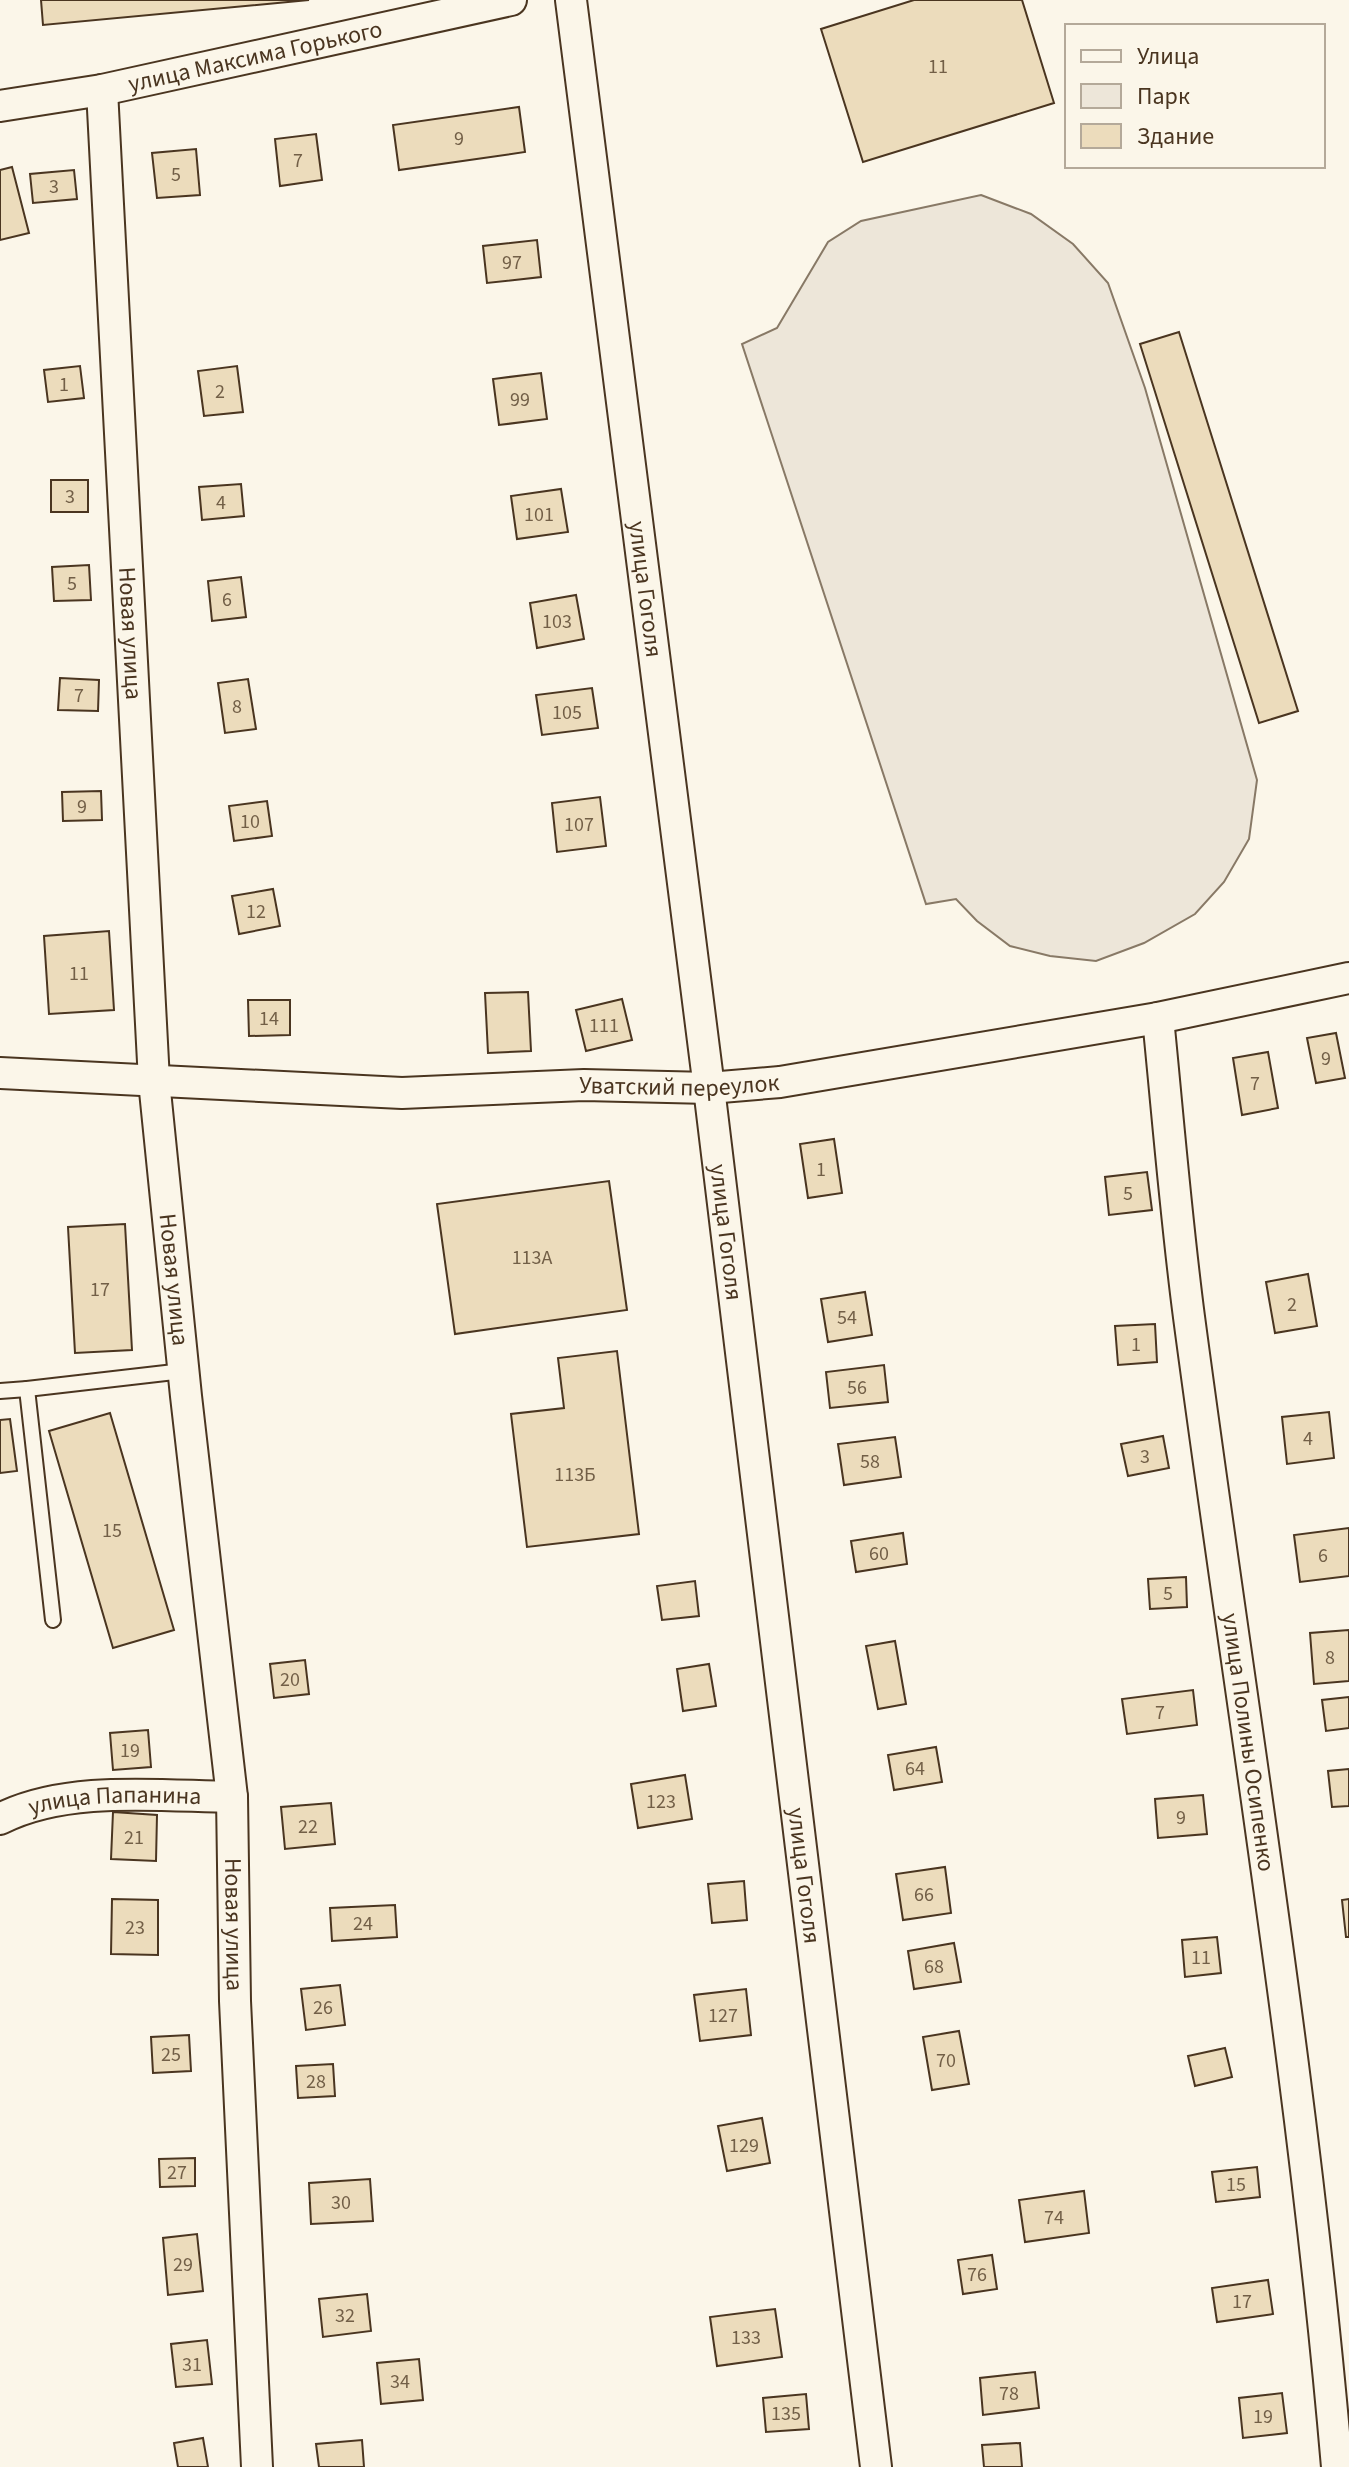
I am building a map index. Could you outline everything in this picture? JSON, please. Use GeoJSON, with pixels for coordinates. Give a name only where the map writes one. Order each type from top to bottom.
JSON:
{"type":"FeatureCollection","features":[{"type":"Feature","properties":{"kind":"street","name":"улица Максима Горького"},"geometry":{"type":"LineString","coordinates":[[0,106],[102,90],[511,0]]}},
{"type":"Feature","properties":{"kind":"street","name":"улица Гоголя"},"geometry":{"type":"LineString","coordinates":[[571,0],[709,1088],[876,2467]]}},
{"type":"Feature","properties":{"kind":"street","name":"Новая улица"},"geometry":{"type":"LineString","coordinates":[[102,90],[154,1081],[183,1371],[232,1797],[235,2001],[257,2467]]}},
{"type":"Feature","properties":{"kind":"street","name":"Уватский переулок"},"geometry":{"type":"LineString","coordinates":[[0,1073],[402,1093],[584,1085],[709,1088],[780,1082],[1158,1018],[1349,978]]}},
{"type":"Feature","properties":{"kind":"street","name":"улица Полины Осипенко"},"geometry":{"type":"LineString","coordinates":[[1158,1018],[1188,1313],[1281,1958],[1324,2310],[1337,2467]]}},
{"type":"Feature","properties":{"kind":"street","name":"улица Папанина"},"geometry":{"type":"LineString","coordinates":[[0,1819],[19,1809],[96,1795],[232,1797]]}},
{"type":"Feature","properties":{"kind":"lane"},"geometry":{"type":"LineString","coordinates":[[0,1391],[183,1371]]}},
{"type":"Feature","properties":{"kind":"lane"},"geometry":{"type":"LineString","coordinates":[[27,1389],[53,1620]]}},
{"type":"Feature","properties":{"kind":"green space"},"geometry":{"type":"Polygon","coordinates":[[[981,195],[1031,214],[1073,244],[1108,283],[1145,388],[1257,780],[1249,839],[1224,882],[1195,914],[1144,943],[1096,961],[1050,956],[1010,946],[977,921],[956,899],[926,904],[742,344],[777,328],[828,242],[861,221],[981,195]]]}},
{"type":"Feature","properties":{"kind":"building"},"geometry":{"type":"Polygon","coordinates":[[[41,0],[309,0],[43,25],[41,0]]]}},
{"type":"Feature","properties":{"kind":"building"},"geometry":{"type":"Polygon","coordinates":[[[914,0],[1022,0],[1054,103],[863,162],[821,29],[914,0]]]}},
{"type":"Feature","properties":{"kind":"building"},"geometry":{"type":"Polygon","coordinates":[[[519,107],[525,152],[399,170],[393,125],[519,107]]]}},
{"type":"Feature","properties":{"kind":"building"},"geometry":{"type":"Polygon","coordinates":[[[316,134],[322,180],[280,186],[275,139],[316,134]]]}},
{"type":"Feature","properties":{"kind":"building"},"geometry":{"type":"Polygon","coordinates":[[[196,149],[200,195],[157,198],[152,153],[196,149]]]}},
{"type":"Feature","properties":{"kind":"building"},"geometry":{"type":"Polygon","coordinates":[[[12,167],[29,233],[0,240],[0,170],[12,167]]]}},
{"type":"Feature","properties":{"kind":"building"},"geometry":{"type":"Polygon","coordinates":[[[74,170],[77,199],[33,203],[30,174],[74,170]]]}},
{"type":"Feature","properties":{"kind":"building"},"geometry":{"type":"Polygon","coordinates":[[[537,240],[541,277],[487,283],[483,246],[537,240]]]}},
{"type":"Feature","properties":{"kind":"building"},"geometry":{"type":"Polygon","coordinates":[[[1179,332],[1298,711],[1259,723],[1140,344],[1179,332]]]}},
{"type":"Feature","properties":{"kind":"building"},"geometry":{"type":"Polygon","coordinates":[[[80,366],[84,398],[48,402],[44,370],[80,366]]]}},
{"type":"Feature","properties":{"kind":"building"},"geometry":{"type":"Polygon","coordinates":[[[237,366],[243,412],[204,416],[198,371],[237,366]]]}},
{"type":"Feature","properties":{"kind":"building"},"geometry":{"type":"Polygon","coordinates":[[[541,373],[547,419],[499,425],[493,379],[541,373]]]}},
{"type":"Feature","properties":{"kind":"building"},"geometry":{"type":"Polygon","coordinates":[[[51,480],[88,480],[88,512],[51,512],[51,480]]]}},
{"type":"Feature","properties":{"kind":"building"},"geometry":{"type":"Polygon","coordinates":[[[241,484],[244,516],[202,520],[199,487],[241,484]]]}},
{"type":"Feature","properties":{"kind":"building"},"geometry":{"type":"Polygon","coordinates":[[[561,489],[568,532],[517,539],[511,496],[561,489]]]}},
{"type":"Feature","properties":{"kind":"building"},"geometry":{"type":"Polygon","coordinates":[[[89,565],[91,600],[54,601],[52,567],[89,565]]]}},
{"type":"Feature","properties":{"kind":"building"},"geometry":{"type":"Polygon","coordinates":[[[241,577],[246,617],[212,621],[208,581],[241,577]]]}},
{"type":"Feature","properties":{"kind":"building"},"geometry":{"type":"Polygon","coordinates":[[[576,595],[584,639],[537,648],[530,603],[576,595]]]}},
{"type":"Feature","properties":{"kind":"building"},"geometry":{"type":"Polygon","coordinates":[[[60,678],[99,680],[98,711],[58,710],[60,678]]]}},
{"type":"Feature","properties":{"kind":"building"},"geometry":{"type":"Polygon","coordinates":[[[248,679],[256,729],[225,733],[218,683],[248,679]]]}},
{"type":"Feature","properties":{"kind":"building"},"geometry":{"type":"Polygon","coordinates":[[[592,688],[598,728],[542,735],[536,695],[592,688]]]}},
{"type":"Feature","properties":{"kind":"building"},"geometry":{"type":"Polygon","coordinates":[[[101,791],[102,820],[63,821],[62,792],[101,791]]]}},
{"type":"Feature","properties":{"kind":"building"},"geometry":{"type":"Polygon","coordinates":[[[600,797],[606,846],[557,852],[552,803],[600,797]]]}},
{"type":"Feature","properties":{"kind":"building"},"geometry":{"type":"Polygon","coordinates":[[[267,801],[272,836],[234,841],[229,806],[267,801]]]}},
{"type":"Feature","properties":{"kind":"building"},"geometry":{"type":"Polygon","coordinates":[[[273,889],[280,926],[239,934],[232,896],[273,889]]]}},
{"type":"Feature","properties":{"kind":"building"},"geometry":{"type":"Polygon","coordinates":[[[109,931],[114,1010],[49,1014],[44,936],[109,931]]]}},
{"type":"Feature","properties":{"kind":"building"},"geometry":{"type":"Polygon","coordinates":[[[528,992],[531,1051],[488,1053],[485,993],[528,992]]]}},
{"type":"Feature","properties":{"kind":"building"},"geometry":{"type":"Polygon","coordinates":[[[622,999],[632,1040],[586,1051],[576,1010],[622,999]]]}},
{"type":"Feature","properties":{"kind":"building"},"geometry":{"type":"Polygon","coordinates":[[[248,1000],[290,1000],[290,1035],[249,1036],[248,1000]]]}},
{"type":"Feature","properties":{"kind":"building"},"geometry":{"type":"Polygon","coordinates":[[[1336,1033],[1345,1078],[1316,1083],[1307,1038],[1336,1033]]]}},
{"type":"Feature","properties":{"kind":"building"},"geometry":{"type":"Polygon","coordinates":[[[1268,1052],[1278,1108],[1242,1115],[1233,1058],[1268,1052]]]}},
{"type":"Feature","properties":{"kind":"building"},"geometry":{"type":"Polygon","coordinates":[[[834,1139],[842,1193],[808,1198],[800,1144],[834,1139]]]}},
{"type":"Feature","properties":{"kind":"building"},"geometry":{"type":"Polygon","coordinates":[[[1147,1172],[1152,1210],[1109,1215],[1105,1177],[1147,1172]]]}},
{"type":"Feature","properties":{"kind":"building"},"geometry":{"type":"Polygon","coordinates":[[[609,1181],[627,1310],[455,1334],[437,1204],[609,1181]]]}},
{"type":"Feature","properties":{"kind":"building"},"geometry":{"type":"Polygon","coordinates":[[[125,1224],[132,1350],[75,1353],[68,1227],[125,1224]]]}},
{"type":"Feature","properties":{"kind":"building"},"geometry":{"type":"Polygon","coordinates":[[[1308,1274],[1317,1326],[1275,1333],[1266,1282],[1308,1274]]]}},
{"type":"Feature","properties":{"kind":"building"},"geometry":{"type":"Polygon","coordinates":[[[865,1292],[872,1335],[828,1342],[821,1299],[865,1292]]]}},
{"type":"Feature","properties":{"kind":"building"},"geometry":{"type":"Polygon","coordinates":[[[1155,1324],[1157,1362],[1118,1365],[1115,1326],[1155,1324]]]}},
{"type":"Feature","properties":{"kind":"building"},"geometry":{"type":"Polygon","coordinates":[[[617,1351],[639,1534],[527,1547],[511,1414],[564,1408],[558,1358],[617,1351]]]}},
{"type":"Feature","properties":{"kind":"building"},"geometry":{"type":"Polygon","coordinates":[[[884,1365],[888,1402],[830,1408],[826,1372],[884,1365]]]}},
{"type":"Feature","properties":{"kind":"building"},"geometry":{"type":"Polygon","coordinates":[[[1329,1412],[1334,1458],[1287,1464],[1282,1417],[1329,1412]]]}},
{"type":"Feature","properties":{"kind":"building"},"geometry":{"type":"Polygon","coordinates":[[[110,1413],[174,1630],[113,1648],[49,1431],[110,1413]]]}},
{"type":"Feature","properties":{"kind":"building"},"geometry":{"type":"Polygon","coordinates":[[[10,1419],[17,1471],[0,1473],[0,1420],[10,1419]]]}},
{"type":"Feature","properties":{"kind":"building"},"geometry":{"type":"Polygon","coordinates":[[[1163,1436],[1169,1468],[1128,1476],[1121,1444],[1163,1436]]]}},
{"type":"Feature","properties":{"kind":"building"},"geometry":{"type":"Polygon","coordinates":[[[895,1437],[901,1477],[844,1485],[838,1444],[895,1437]]]}},
{"type":"Feature","properties":{"kind":"building"},"geometry":{"type":"Polygon","coordinates":[[[1349,1528],[1349,1576],[1300,1582],[1294,1535],[1349,1528]]]}},
{"type":"Feature","properties":{"kind":"building"},"geometry":{"type":"Polygon","coordinates":[[[903,1533],[907,1564],[856,1572],[851,1541],[903,1533]]]}},
{"type":"Feature","properties":{"kind":"building"},"geometry":{"type":"Polygon","coordinates":[[[1186,1577],[1187,1607],[1150,1609],[1148,1579],[1186,1577]]]}},
{"type":"Feature","properties":{"kind":"building"},"geometry":{"type":"Polygon","coordinates":[[[695,1581],[699,1616],[662,1620],[657,1586],[695,1581]]]}},
{"type":"Feature","properties":{"kind":"building"},"geometry":{"type":"Polygon","coordinates":[[[1349,1630],[1349,1681],[1314,1684],[1310,1633],[1349,1630]]]}},
{"type":"Feature","properties":{"kind":"building"},"geometry":{"type":"Polygon","coordinates":[[[895,1641],[906,1704],[878,1709],[866,1646],[895,1641]]]}},
{"type":"Feature","properties":{"kind":"building"},"geometry":{"type":"Polygon","coordinates":[[[305,1660],[309,1694],[274,1698],[270,1664],[305,1660]]]}},
{"type":"Feature","properties":{"kind":"building"},"geometry":{"type":"Polygon","coordinates":[[[709,1664],[716,1706],[683,1711],[677,1669],[709,1664]]]}},
{"type":"Feature","properties":{"kind":"building"},"geometry":{"type":"Polygon","coordinates":[[[1193,1690],[1197,1725],[1127,1734],[1122,1699],[1193,1690]]]}},
{"type":"Feature","properties":{"kind":"building"},"geometry":{"type":"Polygon","coordinates":[[[1349,1697],[1349,1728],[1326,1731],[1322,1700],[1349,1697]]]}},
{"type":"Feature","properties":{"kind":"building"},"geometry":{"type":"Polygon","coordinates":[[[148,1730],[151,1767],[113,1770],[110,1733],[148,1730]]]}},
{"type":"Feature","properties":{"kind":"building"},"geometry":{"type":"Polygon","coordinates":[[[936,1747],[942,1782],[894,1790],[888,1755],[936,1747]]]}},
{"type":"Feature","properties":{"kind":"building"},"geometry":{"type":"Polygon","coordinates":[[[1349,1769],[1349,1806],[1332,1807],[1328,1771],[1349,1769]]]}},
{"type":"Feature","properties":{"kind":"building"},"geometry":{"type":"Polygon","coordinates":[[[685,1775],[692,1819],[638,1828],[631,1784],[685,1775]]]}},
{"type":"Feature","properties":{"kind":"building"},"geometry":{"type":"Polygon","coordinates":[[[1203,1795],[1207,1834],[1158,1838],[1155,1799],[1203,1795]]]}},
{"type":"Feature","properties":{"kind":"building"},"geometry":{"type":"Polygon","coordinates":[[[331,1803],[335,1844],[285,1849],[281,1807],[331,1803]]]}},
{"type":"Feature","properties":{"kind":"building"},"geometry":{"type":"Polygon","coordinates":[[[113,1812],[157,1815],[156,1861],[111,1859],[113,1812]]]}},
{"type":"Feature","properties":{"kind":"building"},"geometry":{"type":"Polygon","coordinates":[[[945,1867],[951,1913],[903,1920],[896,1874],[945,1867]]]}},
{"type":"Feature","properties":{"kind":"building"},"geometry":{"type":"Polygon","coordinates":[[[744,1881],[747,1920],[712,1923],[708,1884],[744,1881]]]}},
{"type":"Feature","properties":{"kind":"building"},"geometry":{"type":"Polygon","coordinates":[[[112,1899],[158,1900],[158,1955],[111,1954],[112,1899]]]}},
{"type":"Feature","properties":{"kind":"building"},"geometry":{"type":"Polygon","coordinates":[[[1349,1899],[1349,1937],[1346,1937],[1342,1900],[1349,1899]]]}},
{"type":"Feature","properties":{"kind":"building"},"geometry":{"type":"Polygon","coordinates":[[[395,1905],[397,1937],[332,1941],[330,1908],[395,1905]]]}},
{"type":"Feature","properties":{"kind":"building"},"geometry":{"type":"Polygon","coordinates":[[[1217,1937],[1221,1973],[1185,1977],[1182,1940],[1217,1937]]]}},
{"type":"Feature","properties":{"kind":"building"},"geometry":{"type":"Polygon","coordinates":[[[954,1943],[961,1982],[914,1989],[908,1951],[954,1943]]]}},
{"type":"Feature","properties":{"kind":"building"},"geometry":{"type":"Polygon","coordinates":[[[340,1985],[345,2025],[306,2030],[301,1989],[340,1985]]]}},
{"type":"Feature","properties":{"kind":"building"},"geometry":{"type":"Polygon","coordinates":[[[746,1989],[751,2035],[700,2041],[694,1995],[746,1989]]]}},
{"type":"Feature","properties":{"kind":"building"},"geometry":{"type":"Polygon","coordinates":[[[959,2031],[969,2084],[932,2090],[923,2037],[959,2031]]]}},
{"type":"Feature","properties":{"kind":"building"},"geometry":{"type":"Polygon","coordinates":[[[189,2035],[191,2071],[153,2073],[151,2037],[189,2035]]]}},
{"type":"Feature","properties":{"kind":"building"},"geometry":{"type":"Polygon","coordinates":[[[1225,2048],[1232,2077],[1195,2086],[1188,2056],[1225,2048]]]}},
{"type":"Feature","properties":{"kind":"building"},"geometry":{"type":"Polygon","coordinates":[[[333,2064],[335,2096],[298,2098],[296,2066],[333,2064]]]}},
{"type":"Feature","properties":{"kind":"building"},"geometry":{"type":"Polygon","coordinates":[[[762,2118],[770,2163],[727,2171],[718,2126],[762,2118]]]}},
{"type":"Feature","properties":{"kind":"building"},"geometry":{"type":"Polygon","coordinates":[[[195,2158],[195,2186],[160,2187],[159,2159],[195,2158]]]}},
{"type":"Feature","properties":{"kind":"building"},"geometry":{"type":"Polygon","coordinates":[[[1257,2167],[1260,2197],[1216,2202],[1212,2172],[1257,2167]]]}},
{"type":"Feature","properties":{"kind":"building"},"geometry":{"type":"Polygon","coordinates":[[[370,2179],[373,2221],[311,2224],[309,2183],[370,2179]]]}},
{"type":"Feature","properties":{"kind":"building"},"geometry":{"type":"Polygon","coordinates":[[[1084,2191],[1089,2233],[1025,2242],[1019,2200],[1084,2191]]]}},
{"type":"Feature","properties":{"kind":"building"},"geometry":{"type":"Polygon","coordinates":[[[197,2234],[203,2291],[168,2295],[163,2238],[197,2234]]]}},
{"type":"Feature","properties":{"kind":"building"},"geometry":{"type":"Polygon","coordinates":[[[992,2255],[997,2289],[963,2294],[958,2260],[992,2255]]]}},
{"type":"Feature","properties":{"kind":"building"},"geometry":{"type":"Polygon","coordinates":[[[1268,2280],[1273,2314],[1217,2322],[1212,2288],[1268,2280]]]}},
{"type":"Feature","properties":{"kind":"building"},"geometry":{"type":"Polygon","coordinates":[[[367,2294],[371,2331],[323,2337],[319,2299],[367,2294]]]}},
{"type":"Feature","properties":{"kind":"building"},"geometry":{"type":"Polygon","coordinates":[[[775,2309],[782,2357],[717,2366],[710,2317],[775,2309]]]}},
{"type":"Feature","properties":{"kind":"building"},"geometry":{"type":"Polygon","coordinates":[[[207,2340],[212,2384],[176,2387],[171,2344],[207,2340]]]}},
{"type":"Feature","properties":{"kind":"building"},"geometry":{"type":"Polygon","coordinates":[[[419,2359],[423,2400],[381,2404],[377,2363],[419,2359]]]}},
{"type":"Feature","properties":{"kind":"building"},"geometry":{"type":"Polygon","coordinates":[[[1035,2372],[1039,2408],[983,2415],[980,2378],[1035,2372]]]}},
{"type":"Feature","properties":{"kind":"building"},"geometry":{"type":"Polygon","coordinates":[[[1282,2393],[1287,2433],[1243,2438],[1239,2398],[1282,2393]]]}},
{"type":"Feature","properties":{"kind":"building"},"geometry":{"type":"Polygon","coordinates":[[[806,2394],[809,2429],[766,2432],[763,2398],[806,2394]]]}},
{"type":"Feature","properties":{"kind":"building"},"geometry":{"type":"Polygon","coordinates":[[[203,2438],[208,2467],[178,2467],[174,2443],[203,2438]]]}},
{"type":"Feature","properties":{"kind":"building"},"geometry":{"type":"Polygon","coordinates":[[[362,2440],[364,2467],[319,2467],[316,2444],[362,2440]]]}},
{"type":"Feature","properties":{"kind":"building"},"geometry":{"type":"Polygon","coordinates":[[[1020,2443],[1022,2467],[984,2467],[982,2445],[1020,2443]]]}}]}
